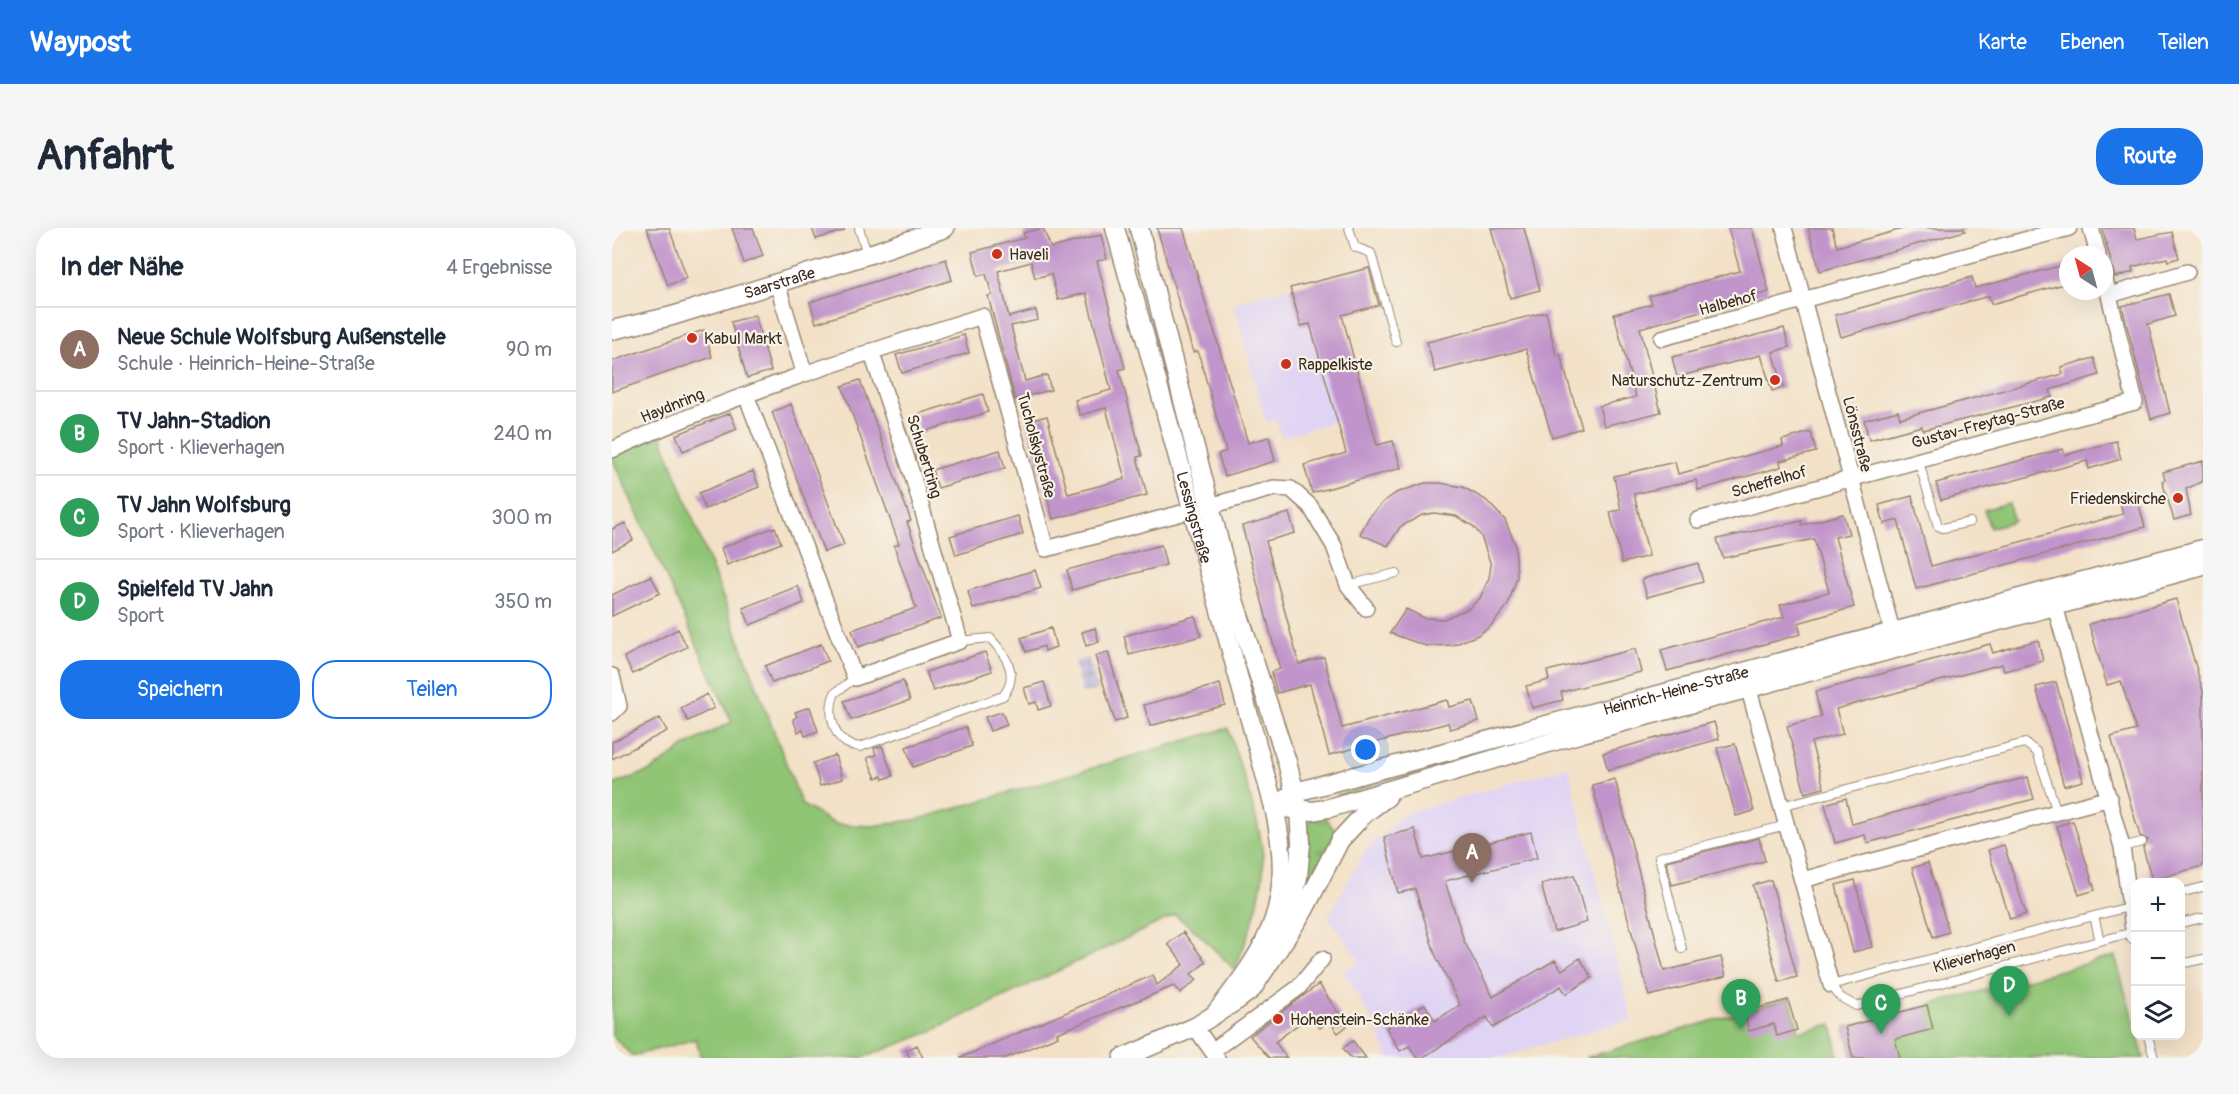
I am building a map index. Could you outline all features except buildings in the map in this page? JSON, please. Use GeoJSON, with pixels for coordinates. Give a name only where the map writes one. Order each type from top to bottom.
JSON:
{"type":"FeatureCollection","features":[{"type":"Feature","properties":{"kind":"street","name":"Saarstraße"},"geometry":{"type":"LineString","coordinates":[[612,330],[672,316],[945,228]]}},
{"type":"Feature","properties":{"kind":"street","name":"Lessingstraße"},"geometry":{"type":"LineString","coordinates":[[1115,228],[1202,508],[1295,792],[1299,810],[1301,843],[1298,877],[1290,914],[1277,950]]}},
{"type":"Feature","properties":{"kind":"street","name":"Lessingstraße"},"geometry":{"type":"LineString","coordinates":[[1139,228],[1202,508],[1274,807],[1284,866],[1276,918],[1258,957],[1215,1014]]}},
{"type":"Feature","properties":{"kind":"street","name":"Lönsstraße"},"geometry":{"type":"LineString","coordinates":[[1784,228],[1895,640]]}},
{"type":"Feature","properties":{"kind":"street","name":"Halbehof"},"geometry":{"type":"LineString","coordinates":[[1662,338],[2069,228]]}},
{"type":"Feature","properties":{"kind":"street"},"geometry":{"type":"LineString","coordinates":[[2091,228],[2096,246]]}},
{"type":"Feature","properties":{"kind":"street"},"geometry":{"type":"LineString","coordinates":[[2113,294],[2187,272]]}},
{"type":"Feature","properties":{"kind":"street"},"geometry":{"type":"LineString","coordinates":[[777,283],[804,372]]}},
{"type":"Feature","properties":{"kind":"street","name":"Gustav-Freytag-Straße"},"geometry":{"type":"LineString","coordinates":[[1850,477],[2135,402],[2111,300]]}},
{"type":"Feature","properties":{"kind":"street","name":"Tucholskystraße"},"geometry":{"type":"LineString","coordinates":[[872,351],[982,316],[1046,549],[1202,508]]}},
{"type":"Feature","properties":{"kind":"street"},"geometry":{"type":"LineString","coordinates":[[872,351],[804,372],[746,395],[855,678],[960,641]]}},
{"type":"Feature","properties":{"kind":"street","name":"Schubertring"},"geometry":{"type":"LineString","coordinates":[[872,351],[912,474],[960,641]]}},
{"type":"Feature","properties":{"kind":"street","name":"Haydnring"},"geometry":{"type":"LineString","coordinates":[[612,450],[688,416],[746,395]]}},
{"type":"Feature","properties":{"kind":"street","name":"Scheffelhof"},"geometry":{"type":"LineString","coordinates":[[1698,520],[1850,477]]}},
{"type":"Feature","properties":{"kind":"street","name":"Lessingstraße"},"geometry":{"type":"LineString","coordinates":[[1202,508],[1274,488],[1291,489],[1310,506],[1334,546],[1348,585],[1366,608]]}},
{"type":"Feature","properties":{"kind":"street","name":"Heinrich-Heine-Straße"},"geometry":{"type":"LineString","coordinates":[[1274,807],[1295,792],[1746,680],[2053,597],[2203,549]]}},
{"type":"Feature","properties":{"kind":"street","name":"Heinrich-Heine-Straße"},"geometry":{"type":"LineString","coordinates":[[2053,597],[2203,566]]}},
{"type":"Feature","properties":{"kind":"street","name":"Klieverhagen"},"geometry":{"type":"LineString","coordinates":[[2053,597],[2110,798],[2131,895]]}},
{"type":"Feature","properties":{"kind":"street"},"geometry":{"type":"LineString","coordinates":[[612,676],[619,706],[612,713]]}},
{"type":"Feature","properties":{"kind":"street"},"geometry":{"type":"LineString","coordinates":[[1746,680],[1831,985]]}},
{"type":"Feature","properties":{"kind":"street","name":"Heinrich-Heine-Straße"},"geometry":{"type":"LineString","coordinates":[[1274,807],[1299,810],[1329,808],[1582,733],[1746,680]]}},
{"type":"Feature","properties":{"kind":"street","name":"Heinrich-Heine-Straße"},"geometry":{"type":"LineString","coordinates":[[1277,950],[1304,910],[1326,864],[1346,833],[1365,813],[1399,789]]}},
{"type":"Feature","properties":{"kind":"street"},"geometry":{"type":"LineString","coordinates":[[1802,880],[2110,798]]}},
{"type":"Feature","properties":{"kind":"street"},"geometry":{"type":"LineString","coordinates":[[1123,1058],[1196,1027],[1251,989],[1277,950]]}},
{"type":"Feature","properties":{"kind":"street"},"geometry":{"type":"LineString","coordinates":[[1196,1027],[1215,1054],[1298,988],[1322,959]]}},
{"type":"Feature","properties":{"kind":"lane"},"geometry":{"type":"LineString","coordinates":[[859,228],[867,255]]}},
{"type":"Feature","properties":{"kind":"lane"},"geometry":{"type":"LineString","coordinates":[[1349,228],[1355,247],[1371,253],[1396,342]]}},
{"type":"Feature","properties":{"kind":"lane"},"geometry":{"type":"LineString","coordinates":[[1918,459],[1938,526],[1943,528],[1970,522]]}},
{"type":"Feature","properties":{"kind":"lane"},"geometry":{"type":"LineString","coordinates":[[1348,585],[1395,573]]}},
{"type":"Feature","properties":{"kind":"lane"},"geometry":{"type":"LineString","coordinates":[[855,678],[835,693],[831,710],[833,725],[846,743],[860,747],[1003,696],[1009,688],[1011,668],[999,647],[990,638],[960,641]]}},
{"type":"Feature","properties":{"kind":"lane"},"geometry":{"type":"LineString","coordinates":[[1781,806],[2025,743],[2037,752],[2057,812]]}},
{"type":"Feature","properties":{"kind":"lane"},"geometry":{"type":"LineString","coordinates":[[1682,949],[1659,857],[1787,825]]}},
{"type":"Feature","properties":{"kind":"lane"},"geometry":{"type":"LineString","coordinates":[[2122,847],[2142,842]]}},
{"type":"Feature","properties":{"kind":"lane"},"geometry":{"type":"LineString","coordinates":[[2185,892],[2203,887]]}},
{"type":"Feature","properties":{"kind":"lane","name":"Klieverhagen"},"geometry":{"type":"LineString","coordinates":[[2131,907],[1831,985],[1840,997],[1856,1006],[2100,941],[2131,937]]}},
{"type":"Feature","properties":{"kind":"lane"},"geometry":{"type":"LineString","coordinates":[[2094,916],[2100,941]]}},
{"type":"Feature","properties":{"kind":"lane"},"geometry":{"type":"LineString","coordinates":[[2185,922],[2202,916]]}},
{"type":"Feature","properties":{"kind":"lane"},"geometry":{"type":"LineString","coordinates":[[2185,963],[2203,958]]}},
{"type":"Feature","properties":{"kind":"lane"},"geometry":{"type":"LineString","coordinates":[[2149,1040],[2154,1058]]}},
{"type":"Feature","properties":{"kind":"shaded area","name":"Rappelkiste"},"geometry":{"type":"Polygon","coordinates":[[[1290,288],[1301,326],[1310,324],[1322,369],[1354,360],[1362,390],[1331,399],[1337,421],[1281,437],[1276,420],[1266,422],[1234,303],[1290,288]]]}},
{"type":"Feature","properties":{"kind":"shaded area"},"geometry":{"type":"Polygon","coordinates":[[[1089,658],[1097,690],[1082,694],[1074,662],[1089,658]]]}},
{"type":"Feature","properties":{"kind":"shaded area"},"geometry":{"type":"Polygon","coordinates":[[[1568,767],[1633,1023],[1625,1021],[1498,1058],[1389,1058],[1372,1019],[1343,971],[1360,961],[1328,916],[1366,850],[1406,813],[1568,767]]]}},
{"type":"Feature","properties":{"kind":"green space"},"geometry":{"type":"Polygon","coordinates":[[[661,435],[802,805],[835,824],[872,826],[919,819],[1228,728],[1251,800],[1263,856],[1259,897],[1235,970],[1199,934],[1175,915],[928,1033],[862,1058],[701,1058],[696,1039],[632,1056],[612,1035],[612,785],[652,770],[687,745],[732,722],[612,458],[612,455],[661,435]]]}},
{"type":"Feature","properties":{"kind":"green space"},"geometry":{"type":"Polygon","coordinates":[[[2008,503],[2014,521],[1990,528],[1984,510],[2008,503]]]}},
{"type":"Feature","properties":{"kind":"green space"},"geometry":{"type":"Polygon","coordinates":[[[1573,728],[1338,799],[1337,795],[1484,750],[1573,728]]]}},
{"type":"Feature","properties":{"kind":"green space"},"geometry":{"type":"Polygon","coordinates":[[[1325,816],[1336,833],[1308,882],[1306,881],[1308,821],[1325,816]]]}},
{"type":"Feature","properties":{"kind":"green space"},"geometry":{"type":"Polygon","coordinates":[[[2115,956],[2131,1012],[2131,1040],[2139,1040],[2144,1058],[1853,1058],[1845,1027],[2115,956]]]}},
{"type":"Feature","properties":{"kind":"green space"},"geometry":{"type":"Polygon","coordinates":[[[1790,998],[1799,1032],[1832,1024],[1839,1058],[1585,1058],[1790,998]]]}},
{"type":"Feature","properties":{"kind":"place","name":"Haveli"},"geometry":{"type":"Point","coordinates":[997,254]}},
{"type":"Feature","properties":{"kind":"place","name":"Kabul Markt"},"geometry":{"type":"Point","coordinates":[692,338]}},
{"type":"Feature","properties":{"kind":"place","name":"Rappelkiste"},"geometry":{"type":"Point","coordinates":[1286,364]}},
{"type":"Feature","properties":{"kind":"place","name":"Naturschutz-Zentrum"},"geometry":{"type":"Point","coordinates":[1775,380]}},
{"type":"Feature","properties":{"kind":"place","name":"Friedenskirche"},"geometry":{"type":"Point","coordinates":[2178,498]}},
{"type":"Feature","properties":{"kind":"place","name":"Neue Schule Wolfsburg Außenstelle"},"geometry":{"type":"Point","coordinates":[1472,883]}},
{"type":"Feature","properties":{"kind":"place","name":"Spielfeld TV Jahn"},"geometry":{"type":"Point","coordinates":[2009,1016]}},
{"type":"Feature","properties":{"kind":"place","name":"Hohenstein-Schänke"},"geometry":{"type":"Point","coordinates":[1278,1019]}},
{"type":"Feature","properties":{"kind":"place","name":"TV Jahn-Stadion"},"geometry":{"type":"Point","coordinates":[1741,1029]}},
{"type":"Feature","properties":{"kind":"place","name":"TV Jahn Wolfsburg"},"geometry":{"type":"Point","coordinates":[1881,1034]}}]}
